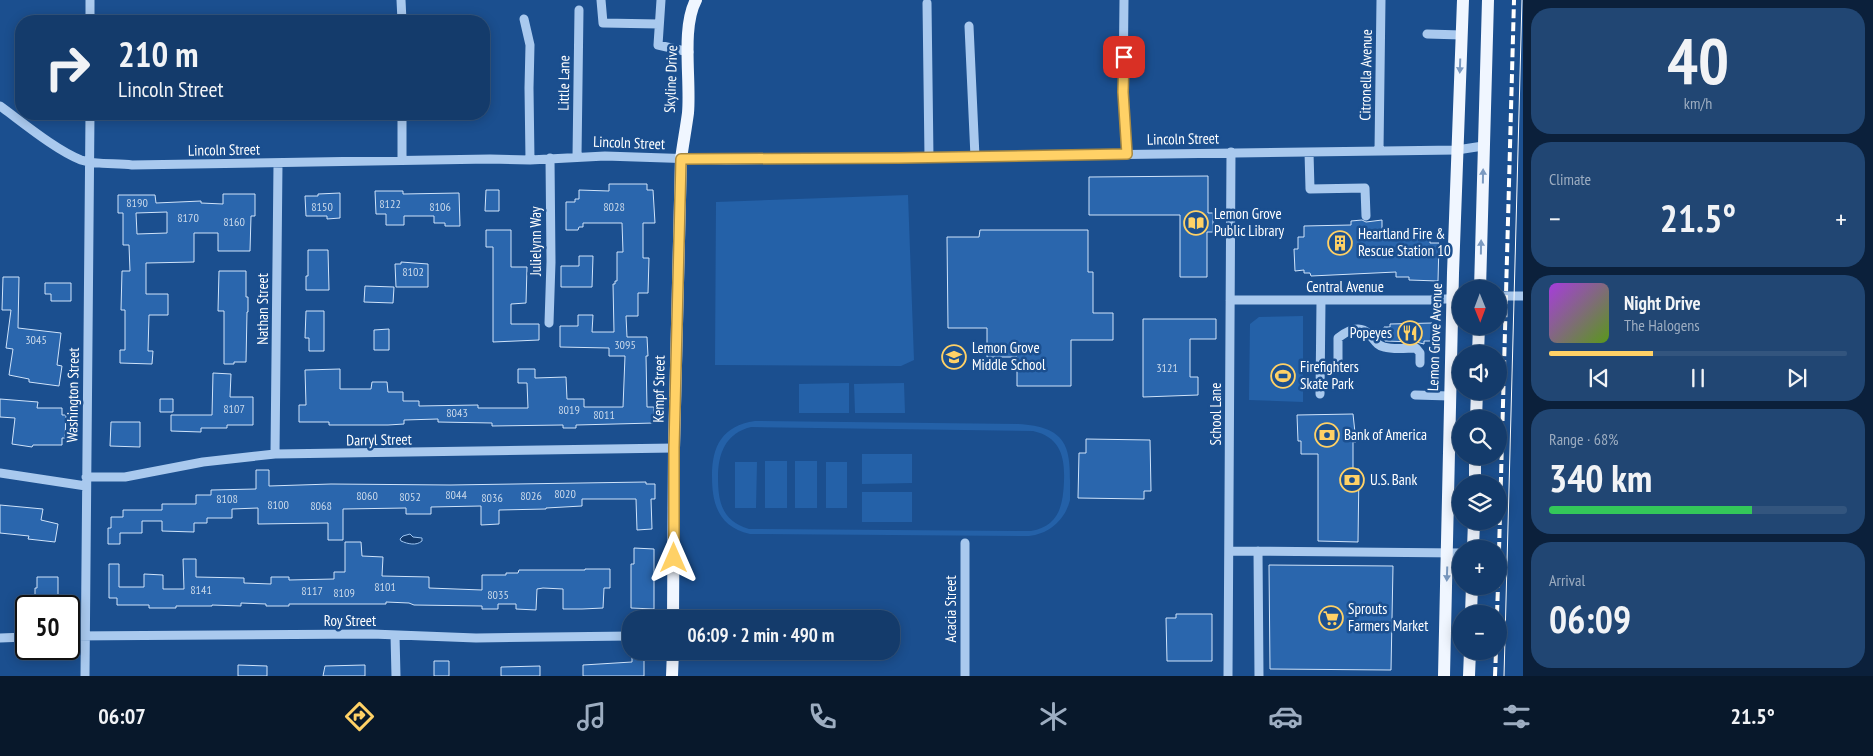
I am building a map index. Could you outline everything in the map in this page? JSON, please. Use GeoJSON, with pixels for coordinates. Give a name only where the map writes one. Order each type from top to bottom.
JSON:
{"type":"FeatureCollection","features":[{"type":"Feature","properties":{"kind":"main road","name":"Skyline Drive"},"geometry":{"type":"LineString","coordinates":[[681,159],[688,112],[689,23],[696,0]]}},
{"type":"Feature","properties":{"kind":"main road","name":"Lemon Grove Avenue"},"geometry":{"type":"LineString","coordinates":[[1457,280],[1457,150],[1463,0]]}},
{"type":"Feature","properties":{"kind":"main road"},"geometry":{"type":"LineString","coordinates":[[1480,280],[1488,0]]}},
{"type":"Feature","properties":{"kind":"main road","name":"Kempf Street"},"geometry":{"type":"LineString","coordinates":[[673,610],[674,448],[681,159]]}},
{"type":"Feature","properties":{"kind":"main road","name":"Lemon Grove Avenue"},"geometry":{"type":"LineString","coordinates":[[1444,676],[1450,396],[1454,335]]}},
{"type":"Feature","properties":{"kind":"main road"},"geometry":{"type":"LineString","coordinates":[[672,676],[673,660]]}},
{"type":"Feature","properties":{"kind":"main road"},"geometry":{"type":"LineString","coordinates":[[1470,660],[1470,676]]}},
{"type":"Feature","properties":{"kind":"street"},"geometry":{"type":"LineString","coordinates":[[90,0],[90,15]]}},
{"type":"Feature","properties":{"kind":"street"},"geometry":{"type":"LineString","coordinates":[[401,0],[402,15]]}},
{"type":"Feature","properties":{"kind":"street"},"geometry":{"type":"LineString","coordinates":[[601,0],[604,23],[659,24]]}},
{"type":"Feature","properties":{"kind":"street"},"geometry":{"type":"LineString","coordinates":[[661,0],[658,45],[689,52]]}},
{"type":"Feature","properties":{"kind":"street"},"geometry":{"type":"LineString","coordinates":[[1124,0],[1123,92],[1127,154]]}},
{"type":"Feature","properties":{"kind":"street","name":"Citronella Avenue"},"geometry":{"type":"LineString","coordinates":[[1379,150],[1381,0]]}},
{"type":"Feature","properties":{"kind":"street"},"geometry":{"type":"LineString","coordinates":[[926,3],[929,158]]}},
{"type":"Feature","properties":{"kind":"street","name":"Little Lane"},"geometry":{"type":"LineString","coordinates":[[577,156],[579,10]]}},
{"type":"Feature","properties":{"kind":"street"},"geometry":{"type":"LineString","coordinates":[[524,19],[530,46],[530,160]]}},
{"type":"Feature","properties":{"kind":"street"},"geometry":{"type":"LineString","coordinates":[[970,26],[975,157]]}},
{"type":"Feature","properties":{"kind":"street"},"geometry":{"type":"LineString","coordinates":[[1426,34],[1462,35]]}},
{"type":"Feature","properties":{"kind":"street","name":"Lincoln Street"},"geometry":{"type":"LineString","coordinates":[[0,106],[15,117]]}},
{"type":"Feature","properties":{"kind":"street","name":"Lincoln Street"},"geometry":{"type":"LineString","coordinates":[[20,120],[55,145],[80,159],[90,162],[140,165],[278,164],[402,160],[530,160],[577,156],[641,156],[736,160],[929,158],[1457,150],[1483,146]]}},
{"type":"Feature","properties":{"kind":"street","name":"Washington Street"},"geometry":{"type":"LineString","coordinates":[[85,676],[90,120]]}},
{"type":"Feature","properties":{"kind":"street"},"geometry":{"type":"LineString","coordinates":[[402,120],[402,160]]}},
{"type":"Feature","properties":{"kind":"street","name":"School Lane"},"geometry":{"type":"LineString","coordinates":[[1228,676],[1231,152]]}},
{"type":"Feature","properties":{"kind":"street"},"geometry":{"type":"LineString","coordinates":[[1309,152],[1310,189],[1365,188],[1366,216]]}},
{"type":"Feature","properties":{"kind":"street","name":"Julielynn Way"},"geometry":{"type":"LineString","coordinates":[[549,323],[551,262],[550,158]]}},
{"type":"Feature","properties":{"kind":"street","name":"Nathan Street"},"geometry":{"type":"LineString","coordinates":[[275,454],[278,164]]}},
{"type":"Feature","properties":{"kind":"street"},"geometry":{"type":"LineString","coordinates":[[1508,296],[1523,296]]}},
{"type":"Feature","properties":{"kind":"street","name":"Central Avenue"},"geometry":{"type":"LineString","coordinates":[[1230,300],[1321,301],[1452,298]]}},
{"type":"Feature","properties":{"kind":"street"},"geometry":{"type":"LineString","coordinates":[[1320,394],[1321,301]]}},
{"type":"Feature","properties":{"kind":"street"},"geometry":{"type":"LineString","coordinates":[[1338,363],[1338,338],[1355,328],[1368,332],[1375,342],[1384,347],[1416,348],[1420,353],[1420,363]]}},
{"type":"Feature","properties":{"kind":"street"},"geometry":{"type":"LineString","coordinates":[[1416,395],[1450,396]]}},
{"type":"Feature","properties":{"kind":"street","name":"Darryl Street"},"geometry":{"type":"LineString","coordinates":[[0,473],[86,481],[125,477],[203,462],[275,454],[674,448]]}},
{"type":"Feature","properties":{"kind":"street","name":"Acacia Street"},"geometry":{"type":"LineString","coordinates":[[965,543],[965,676]]}},
{"type":"Feature","properties":{"kind":"street"},"geometry":{"type":"LineString","coordinates":[[1229,551],[1452,553]]}},
{"type":"Feature","properties":{"kind":"street"},"geometry":{"type":"LineString","coordinates":[[1258,551],[1259,676]]}},
{"type":"Feature","properties":{"kind":"street","name":"Roy Street"},"geometry":{"type":"LineString","coordinates":[[80,635],[395,635],[476,638],[622,636]]}},
{"type":"Feature","properties":{"kind":"street"},"geometry":{"type":"LineString","coordinates":[[395,635],[396,676]]}},
{"type":"Feature","properties":{"kind":"street"},"geometry":{"type":"LineString","coordinates":[[0,638],[15,637]]}},
{"type":"Feature","properties":{"kind":"shaded area"},"geometry":{"type":"Polygon","coordinates":[[[908,195],[914,360],[901,366],[715,365],[716,202],[908,195]]]}},
{"type":"Feature","properties":{"kind":"shaded area"},"geometry":{"type":"Polygon","coordinates":[[[1303,316],[1303,402],[1249,400],[1250,324],[1259,317],[1303,316]]]}},
{"type":"Feature","properties":{"kind":"shaded area"},"geometry":{"type":"Polygon","coordinates":[[[849,383],[849,413],[799,413],[799,384],[849,383]]]}},
{"type":"Feature","properties":{"kind":"shaded area"},"geometry":{"type":"Polygon","coordinates":[[[904,383],[905,413],[855,413],[854,384],[904,383]]]}},
{"type":"Feature","properties":{"kind":"shaded area"},"geometry":{"type":"Polygon","coordinates":[[[755,421],[1018,424],[1037,426],[1050,431],[1060,438],[1065,446],[1069,457],[1070,500],[1064,514],[1055,525],[1036,535],[1029,536],[750,534],[739,531],[724,520],[716,505],[712,487],[712,465],[721,439],[734,427],[755,421]],[[751,427],[735,434],[725,445],[718,468],[719,495],[727,516],[749,529],[1031,531],[1048,525],[1058,514],[1061,506],[1064,481],[1062,456],[1059,449],[1049,438],[1033,431],[751,427]]]}},
{"type":"Feature","properties":{"kind":"shaded area"},"geometry":{"type":"Polygon","coordinates":[[[862,454],[912,454],[912,483],[862,484],[862,454]]]}},
{"type":"Feature","properties":{"kind":"shaded area"},"geometry":{"type":"Polygon","coordinates":[[[765,461],[787,461],[787,508],[765,508],[765,461]]]}},
{"type":"Feature","properties":{"kind":"shaded area"},"geometry":{"type":"Polygon","coordinates":[[[795,461],[817,461],[817,508],[795,508],[795,461]]]}},
{"type":"Feature","properties":{"kind":"shaded area"},"geometry":{"type":"Polygon","coordinates":[[[735,462],[757,462],[756,508],[735,508],[735,462]]]}},
{"type":"Feature","properties":{"kind":"shaded area"},"geometry":{"type":"Polygon","coordinates":[[[826,462],[847,462],[847,508],[826,508],[826,462]]]}},
{"type":"Feature","properties":{"kind":"shaded area"},"geometry":{"type":"Polygon","coordinates":[[[862,492],[912,492],[912,522],[862,522],[862,492]]]}},
{"type":"Feature","properties":{"kind":"shaded area"},"geometry":{"type":"Polygon","coordinates":[[[410,534],[413,537],[422,538],[422,541],[412,544],[401,541],[400,539],[403,536],[410,534]]]}},
{"type":"Feature","properties":{"kind":"building","name":"Lemon Grove Public Library"},"geometry":{"type":"Polygon","coordinates":[[[1208,176],[1208,213],[1213,213],[1213,232],[1207,232],[1207,277],[1180,277],[1180,215],[1089,215],[1089,177],[1208,176]]]}},
{"type":"Feature","properties":{"kind":"building"},"geometry":{"type":"Polygon","coordinates":[[[609,184],[647,184],[647,190],[653,190],[655,223],[643,223],[643,258],[649,258],[648,293],[638,293],[638,316],[626,316],[627,337],[647,337],[647,407],[654,407],[654,423],[576,425],[576,428],[563,428],[563,425],[492,426],[492,423],[438,422],[438,419],[404,420],[404,424],[388,425],[329,425],[329,422],[299,422],[299,405],[306,405],[305,370],[340,369],[340,389],[371,389],[372,382],[387,382],[388,392],[403,392],[403,401],[419,401],[419,406],[478,405],[478,408],[528,408],[527,383],[518,383],[518,369],[535,369],[535,378],[566,377],[567,399],[584,399],[584,407],[623,407],[625,356],[609,356],[609,348],[560,347],[560,326],[578,326],[578,315],[593,315],[592,332],[614,332],[613,284],[617,281],[617,252],[623,252],[622,223],[583,223],[583,227],[579,227],[578,230],[566,230],[566,202],[575,202],[575,199],[579,199],[579,190],[609,191],[609,184]]]}},
{"type":"Feature","properties":{"kind":"building"},"geometry":{"type":"Polygon","coordinates":[[[486,190],[499,190],[499,211],[485,211],[486,190]]]}},
{"type":"Feature","properties":{"kind":"building"},"geometry":{"type":"Polygon","coordinates":[[[375,191],[403,191],[403,194],[459,193],[460,226],[445,226],[445,223],[434,223],[434,216],[404,216],[404,225],[386,225],[386,214],[376,214],[375,191]]]}},
{"type":"Feature","properties":{"kind":"building"},"geometry":{"type":"Polygon","coordinates":[[[340,193],[340,218],[327,219],[327,216],[306,216],[305,196],[340,193]]]}},
{"type":"Feature","properties":{"kind":"building"},"geometry":{"type":"Polygon","coordinates":[[[223,194],[255,194],[255,216],[251,216],[250,251],[218,251],[218,233],[194,233],[194,262],[146,263],[146,294],[168,294],[168,315],[149,315],[148,351],[153,351],[152,364],[120,363],[120,350],[125,350],[125,310],[121,310],[122,271],[130,271],[129,245],[123,245],[123,213],[118,213],[118,195],[155,195],[156,203],[201,201],[201,203],[223,204],[223,194]],[[167,212],[136,213],[137,234],[167,233],[167,212]]]}},
{"type":"Feature","properties":{"kind":"building","name":"Heartland Fire & Rescue Station 10"},"geometry":{"type":"Polygon","coordinates":[[[1362,220],[1366,222],[1382,220],[1382,235],[1430,235],[1430,243],[1439,243],[1438,281],[1409,280],[1409,277],[1396,277],[1396,272],[1311,276],[1310,273],[1304,273],[1304,270],[1295,271],[1294,249],[1298,249],[1298,237],[1304,237],[1304,226],[1351,225],[1351,221],[1362,220]]]}},
{"type":"Feature","properties":{"kind":"building"},"geometry":{"type":"Polygon","coordinates":[[[486,230],[511,230],[511,267],[527,267],[526,303],[511,304],[511,324],[539,324],[539,340],[493,342],[493,247],[486,247],[486,230]]]}},
{"type":"Feature","properties":{"kind":"building"},"geometry":{"type":"Polygon","coordinates":[[[980,230],[1088,230],[1088,272],[1093,272],[1093,313],[1113,313],[1113,340],[1071,340],[1071,386],[1017,386],[1017,357],[987,357],[987,328],[948,328],[947,237],[979,237],[980,230]]]}},
{"type":"Feature","properties":{"kind":"building"},"geometry":{"type":"Polygon","coordinates":[[[308,250],[328,250],[329,290],[306,290],[308,250]]]}},
{"type":"Feature","properties":{"kind":"building"},"geometry":{"type":"Polygon","coordinates":[[[579,256],[593,256],[592,287],[561,287],[561,266],[579,266],[579,256]]]}},
{"type":"Feature","properties":{"kind":"building"},"geometry":{"type":"Polygon","coordinates":[[[401,262],[428,264],[428,287],[396,287],[395,264],[401,264],[401,262]]]}},
{"type":"Feature","properties":{"kind":"building"},"geometry":{"type":"Polygon","coordinates":[[[219,271],[246,271],[248,312],[246,362],[224,364],[224,311],[218,311],[219,271]]]}},
{"type":"Feature","properties":{"kind":"building"},"geometry":{"type":"Polygon","coordinates":[[[3,277],[19,277],[18,328],[61,333],[57,365],[62,366],[59,386],[29,382],[29,379],[9,375],[13,349],[6,348],[11,310],[2,310],[3,277]]]}},
{"type":"Feature","properties":{"kind":"building"},"geometry":{"type":"Polygon","coordinates":[[[45,283],[71,283],[71,301],[51,301],[51,294],[45,294],[45,283]]]}},
{"type":"Feature","properties":{"kind":"building"},"geometry":{"type":"Polygon","coordinates":[[[365,286],[394,287],[393,303],[364,302],[365,286]]]}},
{"type":"Feature","properties":{"kind":"building"},"geometry":{"type":"Polygon","coordinates":[[[306,311],[324,311],[324,351],[309,351],[309,338],[305,338],[306,311]]]}},
{"type":"Feature","properties":{"kind":"building"},"geometry":{"type":"Polygon","coordinates":[[[1143,319],[1216,319],[1216,339],[1190,339],[1190,377],[1198,377],[1198,395],[1143,397],[1143,319]]]}},
{"type":"Feature","properties":{"kind":"building","name":"Popeyes"},"geometry":{"type":"Polygon","coordinates":[[[1432,323],[1432,327],[1436,327],[1436,338],[1431,339],[1431,341],[1424,341],[1424,344],[1385,341],[1384,327],[1390,327],[1390,324],[1432,323]]]}},
{"type":"Feature","properties":{"kind":"building"},"geometry":{"type":"Polygon","coordinates":[[[389,329],[389,350],[374,350],[374,330],[389,329]]]}},
{"type":"Feature","properties":{"kind":"building"},"geometry":{"type":"Polygon","coordinates":[[[213,373],[231,374],[230,397],[253,397],[253,425],[201,428],[201,432],[171,431],[171,415],[212,415],[213,373]]]}},
{"type":"Feature","properties":{"kind":"building"},"geometry":{"type":"Polygon","coordinates":[[[0,399],[38,402],[37,408],[62,408],[62,415],[66,415],[65,438],[62,438],[62,445],[33,445],[32,447],[12,444],[15,418],[0,417],[0,399]]]}},
{"type":"Feature","properties":{"kind":"building"},"geometry":{"type":"Polygon","coordinates":[[[160,399],[173,399],[173,412],[160,412],[160,399]]]}},
{"type":"Feature","properties":{"kind":"building"},"geometry":{"type":"Polygon","coordinates":[[[1353,414],[1356,442],[1353,442],[1353,469],[1359,469],[1358,542],[1318,541],[1318,454],[1301,454],[1301,441],[1298,441],[1297,415],[1353,414]]]}},
{"type":"Feature","properties":{"kind":"building"},"geometry":{"type":"Polygon","coordinates":[[[111,422],[140,422],[140,447],[110,446],[111,422]]]}},
{"type":"Feature","properties":{"kind":"building"},"geometry":{"type":"Polygon","coordinates":[[[1086,439],[1150,440],[1151,491],[1144,491],[1144,499],[1078,498],[1079,453],[1086,453],[1086,439]]]}},
{"type":"Feature","properties":{"kind":"building"},"geometry":{"type":"Polygon","coordinates":[[[256,470],[269,470],[269,486],[646,482],[646,484],[655,484],[655,499],[651,499],[652,529],[637,530],[636,499],[582,499],[582,506],[499,510],[499,524],[481,525],[481,506],[431,507],[431,514],[406,514],[406,508],[343,509],[343,540],[328,540],[328,523],[258,524],[258,508],[232,509],[232,518],[207,518],[207,523],[194,523],[194,532],[162,531],[162,521],[142,521],[142,533],[120,533],[120,544],[108,544],[108,528],[111,528],[111,517],[123,517],[123,510],[162,510],[162,504],[196,504],[196,495],[211,495],[211,490],[256,489],[256,470]]]}},
{"type":"Feature","properties":{"kind":"building"},"geometry":{"type":"Polygon","coordinates":[[[0,505],[43,509],[41,520],[58,524],[55,542],[28,539],[29,536],[0,533],[0,505]]]}},
{"type":"Feature","properties":{"kind":"building"},"geometry":{"type":"Polygon","coordinates":[[[345,542],[361,542],[362,556],[383,557],[382,576],[429,577],[429,588],[482,590],[482,575],[506,575],[506,573],[518,573],[519,570],[610,569],[610,588],[604,588],[603,608],[582,609],[563,609],[563,589],[537,589],[536,610],[516,609],[516,604],[498,604],[498,609],[482,609],[482,606],[414,605],[386,602],[386,604],[289,604],[289,606],[241,603],[241,606],[212,605],[149,608],[149,605],[117,605],[117,598],[109,598],[109,564],[119,564],[119,587],[144,587],[144,574],[163,575],[163,589],[184,589],[183,559],[196,559],[196,577],[244,578],[244,583],[271,584],[271,577],[289,577],[289,580],[334,579],[334,572],[345,572],[345,542]]]}},
{"type":"Feature","properties":{"kind":"building"},"geometry":{"type":"Polygon","coordinates":[[[634,548],[654,549],[654,609],[631,608],[631,564],[634,564],[634,548]]]}},
{"type":"Feature","properties":{"kind":"building","name":"Sprouts Farmers Market"},"geometry":{"type":"Polygon","coordinates":[[[1269,565],[1393,566],[1391,670],[1270,669],[1269,565]]]}},
{"type":"Feature","properties":{"kind":"building"},"geometry":{"type":"Polygon","coordinates":[[[37,577],[58,577],[58,595],[35,595],[35,588],[37,588],[37,577]]]}},
{"type":"Feature","properties":{"kind":"building"},"geometry":{"type":"Polygon","coordinates":[[[1176,614],[1212,614],[1212,661],[1167,661],[1166,618],[1176,618],[1176,614]]]}},
{"type":"Feature","properties":{"kind":"building"},"geometry":{"type":"Polygon","coordinates":[[[632,660],[644,660],[644,676],[583,676],[583,665],[632,662],[632,660]]]}},
{"type":"Feature","properties":{"kind":"building"},"geometry":{"type":"Polygon","coordinates":[[[434,661],[449,661],[449,676],[434,676],[434,661]]]}},
{"type":"Feature","properties":{"kind":"building"},"geometry":{"type":"Polygon","coordinates":[[[238,665],[267,666],[267,676],[238,676],[238,665]]]}},
{"type":"Feature","properties":{"kind":"building"},"geometry":{"type":"Polygon","coordinates":[[[365,665],[365,676],[323,676],[325,666],[365,665]]]}},
{"type":"Feature","properties":{"kind":"building"},"geometry":{"type":"Polygon","coordinates":[[[540,666],[540,676],[501,676],[501,667],[540,666]]]}},
{"type":"Feature","properties":{"kind":"tram line"},"geometry":{"type":"LineString","coordinates":[[1504,676],[1522,0]]}},
{"type":"Feature","properties":{"kind":"railway"},"geometry":{"type":"LineString","coordinates":[[1499,540],[1514,0]]}},
{"type":"Feature","properties":{"kind":"railway"},"geometry":{"type":"LineString","coordinates":[[1497,605],[1498,595]]}},
{"type":"Feature","properties":{"kind":"railway"},"geometry":{"type":"LineString","coordinates":[[1495,676],[1496,660]]}},
{"type":"Feature","properties":{"kind":"place","name":"Lemon Grove Public Library"},"geometry":{"type":"Point","coordinates":[1196,223]}},
{"type":"Feature","properties":{"kind":"place","name":"Heartland Fire & Rescue Station 10"},"geometry":{"type":"Point","coordinates":[1340,243]}},
{"type":"Feature","properties":{"kind":"place","name":"Popeyes"},"geometry":{"type":"Point","coordinates":[1410,333]}},
{"type":"Feature","properties":{"kind":"place","name":"Lemon Grove Middle School"},"geometry":{"type":"Point","coordinates":[954,357]}},
{"type":"Feature","properties":{"kind":"place","name":"Firefighters Skate Park"},"geometry":{"type":"Point","coordinates":[1283,376]}},
{"type":"Feature","properties":{"kind":"place","name":"Bank of America"},"geometry":{"type":"Point","coordinates":[1327,435]}},
{"type":"Feature","properties":{"kind":"place","name":"U.S. Bank"},"geometry":{"type":"Point","coordinates":[1352,480]}},
{"type":"Feature","properties":{"kind":"place","name":"Sprouts Farmers Market"},"geometry":{"type":"Point","coordinates":[1331,618]}},
{"type":"Feature","properties":{"kind":"route"},"geometry":{"type":"LineString","coordinates":[[674,558],[674,448],[681,159],[726,160],[1127,154],[1123,92],[1124,57]]}}]}
